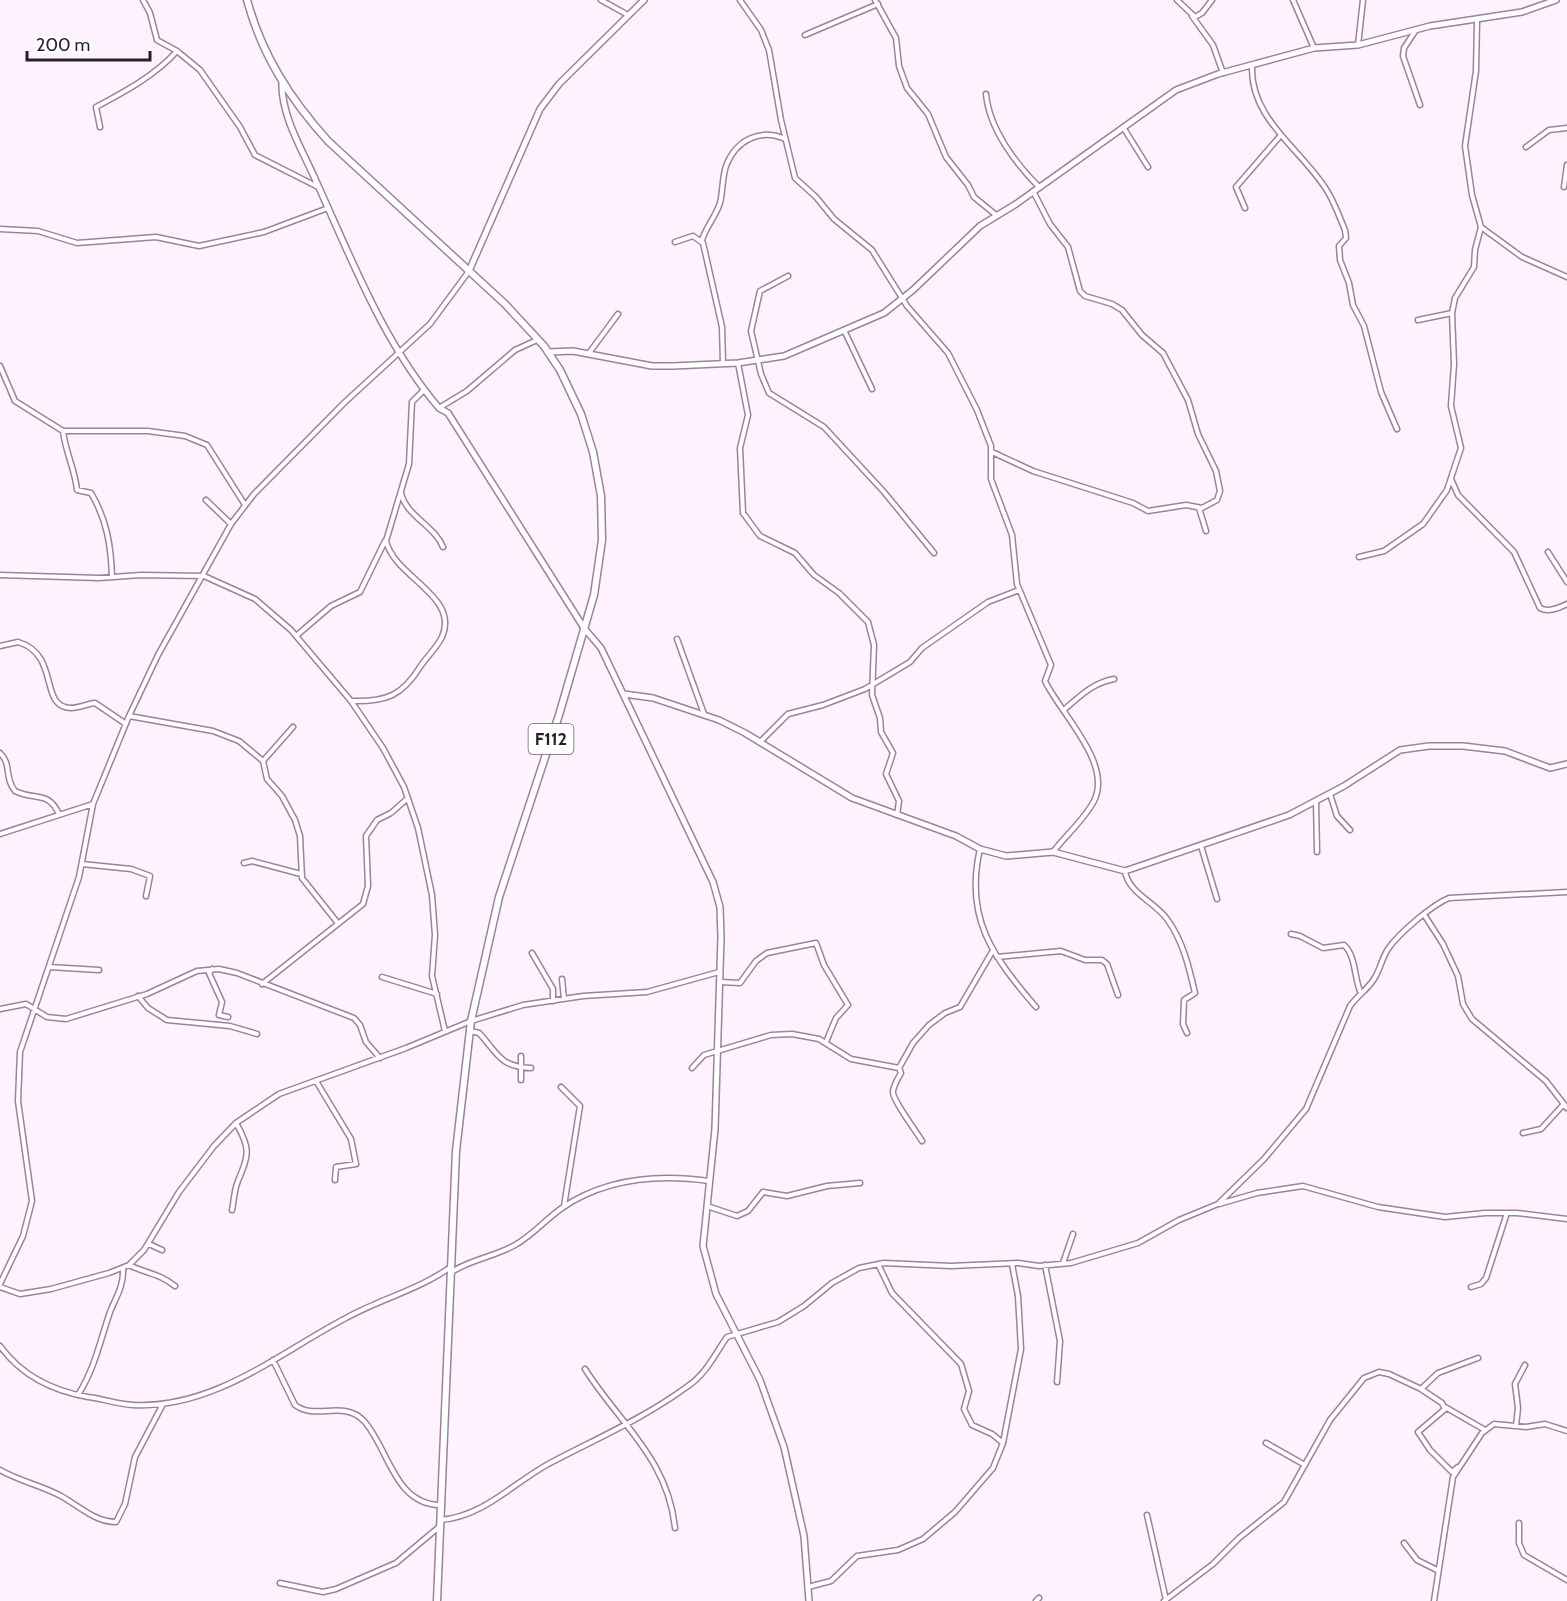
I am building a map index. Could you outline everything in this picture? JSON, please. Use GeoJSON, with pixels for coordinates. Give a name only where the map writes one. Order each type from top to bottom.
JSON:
{"type":"FeatureCollection","features":[{"type":"Feature","properties":{"kind":"main road","name":"F112"},"geometry":{"type":"LineString","coordinates":[[247,0],[264,50],[282,83],[328,141],[505,304],[549,352],[581,414],[593,452],[601,496],[600,566],[559,715],[499,897],[471,1021],[458,1116],[437,1601]]}},
{"type":"Feature","properties":{"kind":"street"},"geometry":{"type":"LineString","coordinates":[[142,0],[150,13],[155,37],[200,70],[240,127],[255,155],[320,188]]}},
{"type":"Feature","properties":{"kind":"street"},"geometry":{"type":"LineString","coordinates":[[601,0],[628,15]]}},
{"type":"Feature","properties":{"kind":"street"},"geometry":{"type":"LineString","coordinates":[[644,0],[560,84],[540,109],[469,271],[430,324],[399,355],[344,403],[245,505],[231,524],[158,655],[129,716],[93,804],[82,864],[20,1052],[18,1101],[32,1201],[23,1236],[0,1286],[20,1294],[51,1289],[129,1265],[149,1244],[179,1192],[236,1123],[279,1094],[380,1058],[471,1021],[536,1002],[647,992],[719,972]]}},
{"type":"Feature","properties":{"kind":"street"},"geometry":{"type":"LineString","coordinates":[[740,0],[761,30],[769,50],[795,178],[816,196],[834,219],[872,250],[914,315],[948,353],[977,410],[992,452],[991,479],[1012,535],[1013,566],[1018,590],[1050,663],[1051,668],[1045,678],[1065,709],[1094,762],[1099,776],[1099,786],[1091,806],[1053,852]]}},
{"type":"Feature","properties":{"kind":"street"},"geometry":{"type":"LineString","coordinates":[[1177,0],[1213,45],[1223,73]]}},
{"type":"Feature","properties":{"kind":"street"},"geometry":{"type":"LineString","coordinates":[[1192,16],[1202,13],[1212,0]]}},
{"type":"Feature","properties":{"kind":"street"},"geometry":{"type":"LineString","coordinates":[[1293,0],[1314,48]]}},
{"type":"Feature","properties":{"kind":"street"},"geometry":{"type":"LineString","coordinates":[[1358,45],[1363,0]]}},
{"type":"Feature","properties":{"kind":"street"},"geometry":{"type":"LineString","coordinates":[[549,352],[589,353],[652,366],[738,363],[784,356],[884,313],[903,298],[959,244],[996,214],[1034,191],[1176,90],[1223,73],[1314,48],[1358,45],[1416,30],[1528,11],[1556,0]]}},
{"type":"Feature","properties":{"kind":"street"},"geometry":{"type":"LineString","coordinates":[[806,34],[876,2],[896,38],[899,66],[907,88],[928,114],[944,152],[974,197],[996,214]]}},
{"type":"Feature","properties":{"kind":"street"},"geometry":{"type":"LineString","coordinates":[[1359,557],[1384,551],[1416,530],[1437,508],[1451,479],[1462,444],[1451,406],[1454,364],[1452,313],[1455,297],[1474,267],[1475,250],[1481,227],[1472,195],[1465,146],[1476,71],[1478,21]]}},
{"type":"Feature","properties":{"kind":"street"},"geometry":{"type":"LineString","coordinates":[[1416,30],[1404,48],[1402,56],[1420,105]]}},
{"type":"Feature","properties":{"kind":"street"},"geometry":{"type":"LineString","coordinates":[[100,127],[96,107],[122,93],[168,61],[177,51]]}},
{"type":"Feature","properties":{"kind":"street"},"geometry":{"type":"LineString","coordinates":[[1252,66],[1252,78],[1261,108],[1326,189],[1345,230],[1346,238],[1339,246],[1340,260],[1349,283],[1353,305],[1364,326],[1381,392],[1397,429]]}},
{"type":"Feature","properties":{"kind":"street"},"geometry":{"type":"LineString","coordinates":[[282,83],[289,117],[328,208],[365,290],[399,355],[424,390],[439,408],[447,413],[584,627],[601,648],[713,882],[720,908],[719,982],[715,1129],[703,1236],[706,1262],[716,1294],[760,1380],[784,1447],[801,1513],[809,1601]]}},
{"type":"Feature","properties":{"kind":"street"},"geometry":{"type":"LineString","coordinates":[[986,94],[987,106],[1010,152],[1039,187]]}},
{"type":"Feature","properties":{"kind":"street"},"geometry":{"type":"LineString","coordinates":[[1123,126],[1148,167]]}},
{"type":"Feature","properties":{"kind":"street"},"geometry":{"type":"LineString","coordinates":[[1526,147],[1549,130],[1567,128]]}},
{"type":"Feature","properties":{"kind":"street"},"geometry":{"type":"LineString","coordinates":[[723,364],[722,327],[702,240],[719,204],[726,168],[738,147],[761,134],[786,139]]}},
{"type":"Feature","properties":{"kind":"street"},"geometry":{"type":"LineString","coordinates":[[1245,208],[1236,187],[1281,135]]}},
{"type":"Feature","properties":{"kind":"street"},"geometry":{"type":"LineString","coordinates":[[1564,187],[1567,165]]}},
{"type":"Feature","properties":{"kind":"street"},"geometry":{"type":"LineString","coordinates":[[992,452],[1033,471],[1133,503],[1148,512],[1186,505],[1199,508],[1216,500],[1220,485],[1198,434],[1192,408],[1163,353],[1142,335],[1122,310],[1112,304],[1085,296],[1080,291],[1068,247],[1050,224],[1034,191]]}},
{"type":"Feature","properties":{"kind":"street"},"geometry":{"type":"LineString","coordinates":[[0,229],[38,231],[77,243],[156,237],[199,246],[264,232],[328,208]]}},
{"type":"Feature","properties":{"kind":"street"},"geometry":{"type":"LineString","coordinates":[[1481,227],[1522,257],[1567,277]]}},
{"type":"Feature","properties":{"kind":"street"},"geometry":{"type":"LineString","coordinates":[[675,242],[693,236],[702,240]]}},
{"type":"Feature","properties":{"kind":"street"},"geometry":{"type":"LineString","coordinates":[[788,276],[765,287],[758,295],[751,332],[769,393],[824,427],[884,492],[934,553]]}},
{"type":"Feature","properties":{"kind":"street"},"geometry":{"type":"LineString","coordinates":[[1418,320],[1452,313]]}},
{"type":"Feature","properties":{"kind":"street"},"geometry":{"type":"LineString","coordinates":[[589,353],[618,314]]}},
{"type":"Feature","properties":{"kind":"street"},"geometry":{"type":"LineString","coordinates":[[844,329],[872,389]]}},
{"type":"Feature","properties":{"kind":"street"},"geometry":{"type":"LineString","coordinates":[[439,408],[467,391],[515,350],[538,339]]}},
{"type":"Feature","properties":{"kind":"street"},"geometry":{"type":"LineString","coordinates":[[738,363],[748,415],[740,448],[739,484],[746,520],[760,537],[795,553],[814,574],[839,593],[868,622],[873,634],[872,685],[880,732],[892,753],[886,774],[899,801],[897,815]]}},
{"type":"Feature","properties":{"kind":"street"},"geometry":{"type":"LineString","coordinates":[[0,366],[15,400],[63,430],[148,431],[185,436],[207,445],[245,505]]}},
{"type":"Feature","properties":{"kind":"street"},"geometry":{"type":"LineString","coordinates":[[296,636],[331,606],[360,592],[386,541],[410,457],[412,402],[424,390]]}},
{"type":"Feature","properties":{"kind":"street"},"geometry":{"type":"LineString","coordinates":[[63,430],[64,444],[74,468],[77,490],[91,494],[105,524],[111,546],[112,577]]}},
{"type":"Feature","properties":{"kind":"street"},"geometry":{"type":"LineString","coordinates":[[1451,479],[1458,495],[1482,522],[1514,552],[1540,608],[1558,609],[1567,604]]}},
{"type":"Feature","properties":{"kind":"street"},"geometry":{"type":"LineString","coordinates":[[400,492],[406,504],[439,537],[443,547]]}},
{"type":"Feature","properties":{"kind":"street"},"geometry":{"type":"LineString","coordinates":[[206,500],[231,524]]}},
{"type":"Feature","properties":{"kind":"street"},"geometry":{"type":"LineString","coordinates":[[1199,508],[1206,531]]}},
{"type":"Feature","properties":{"kind":"street"},"geometry":{"type":"LineString","coordinates":[[351,701],[376,700],[407,686],[434,651],[446,623],[443,608],[426,589],[406,573],[390,553],[386,541]]}},
{"type":"Feature","properties":{"kind":"street"},"geometry":{"type":"LineString","coordinates":[[1548,552],[1567,582]]}},
{"type":"Feature","properties":{"kind":"street"},"geometry":{"type":"LineString","coordinates":[[0,575],[204,576],[255,600],[296,636],[351,701],[390,759],[408,798],[420,835],[432,895],[435,935],[432,972],[445,1032]]}},
{"type":"Feature","properties":{"kind":"street"},"geometry":{"type":"LineString","coordinates":[[760,742],[788,714],[852,695],[872,685],[910,662],[922,648],[987,602],[1018,590]]}},
{"type":"Feature","properties":{"kind":"street"},"geometry":{"type":"LineString","coordinates":[[676,639],[704,714]]}},
{"type":"Feature","properties":{"kind":"street"},"geometry":{"type":"LineString","coordinates":[[0,646],[18,642],[38,654],[46,667],[52,696],[61,705],[71,708],[95,704],[126,724]]}},
{"type":"Feature","properties":{"kind":"street"},"geometry":{"type":"LineString","coordinates":[[1065,709],[1093,686],[1114,679]]}},
{"type":"Feature","properties":{"kind":"street"},"geometry":{"type":"LineString","coordinates":[[624,694],[653,698],[704,714],[739,729],[852,798],[956,836],[980,849],[1006,856],[1053,852],[1125,872],[1289,815],[1330,794],[1394,752],[1410,748],[1463,746],[1505,751],[1550,768],[1567,764]]}},
{"type":"Feature","properties":{"kind":"street"},"geometry":{"type":"LineString","coordinates":[[129,716],[213,731],[239,741],[263,760],[270,785],[282,796],[295,820],[300,836],[301,874],[309,889],[337,922]]}},
{"type":"Feature","properties":{"kind":"street"},"geometry":{"type":"LineString","coordinates":[[263,760],[293,727]]}},
{"type":"Feature","properties":{"kind":"street"},"geometry":{"type":"LineString","coordinates":[[0,753],[8,763],[8,777],[15,791],[47,798],[59,814]]}},
{"type":"Feature","properties":{"kind":"street"},"geometry":{"type":"LineString","coordinates":[[1330,794],[1337,816],[1350,830]]}},
{"type":"Feature","properties":{"kind":"street"},"geometry":{"type":"LineString","coordinates":[[262,984],[337,922],[358,909],[366,897],[369,880],[365,840],[369,830],[377,820],[391,813],[408,798]]}},
{"type":"Feature","properties":{"kind":"street"},"geometry":{"type":"LineString","coordinates":[[1316,800],[1317,852]]}},
{"type":"Feature","properties":{"kind":"street"},"geometry":{"type":"LineString","coordinates":[[0,834],[93,804]]}},
{"type":"Feature","properties":{"kind":"street"},"geometry":{"type":"LineString","coordinates":[[1201,846],[1217,899]]}},
{"type":"Feature","properties":{"kind":"street"},"geometry":{"type":"LineString","coordinates":[[980,849],[975,875],[976,904],[992,951],[1036,1007]]}},
{"type":"Feature","properties":{"kind":"street"},"geometry":{"type":"LineString","coordinates":[[244,863],[252,861],[301,874]]}},
{"type":"Feature","properties":{"kind":"street"},"geometry":{"type":"LineString","coordinates":[[82,864],[141,871],[150,876],[146,896]]}},
{"type":"Feature","properties":{"kind":"street"},"geometry":{"type":"LineString","coordinates":[[1125,872],[1130,886],[1152,903],[1169,922],[1185,954],[1195,993],[1184,1000],[1183,1024],[1187,1033]]}},
{"type":"Feature","properties":{"kind":"street"},"geometry":{"type":"LineString","coordinates":[[1218,1204],[1264,1159],[1306,1109],[1350,1006],[1360,992],[1376,977],[1393,942],[1439,902],[1449,898],[1567,892]]}},
{"type":"Feature","properties":{"kind":"street"},"geometry":{"type":"LineString","coordinates":[[1425,916],[1448,952],[1458,976],[1463,1004],[1472,1019],[1546,1081],[1565,1107],[1541,1129],[1523,1133]]}},
{"type":"Feature","properties":{"kind":"street"},"geometry":{"type":"LineString","coordinates":[[1291,934],[1323,948],[1344,945],[1352,957],[1354,978],[1360,992]]}},
{"type":"Feature","properties":{"kind":"street"},"geometry":{"type":"LineString","coordinates":[[719,982],[740,983],[756,961],[768,953],[816,943],[824,965],[847,1002],[847,1007],[836,1018],[826,1043]]}},
{"type":"Feature","properties":{"kind":"street"},"geometry":{"type":"LineString","coordinates":[[898,1068],[913,1043],[928,1025],[945,1013],[960,1007],[992,951]]}},
{"type":"Feature","properties":{"kind":"street"},"geometry":{"type":"LineString","coordinates":[[997,957],[1061,951],[1085,960],[1102,960],[1107,964],[1118,996]]}},
{"type":"Feature","properties":{"kind":"street"},"geometry":{"type":"LineString","coordinates":[[532,952],[553,989],[553,1000]]}},
{"type":"Feature","properties":{"kind":"street"},"geometry":{"type":"LineString","coordinates":[[49,967],[99,970]]}},
{"type":"Feature","properties":{"kind":"street"},"geometry":{"type":"LineString","coordinates":[[212,969],[209,973],[222,1002],[219,1015],[228,1017]]}},
{"type":"Feature","properties":{"kind":"street"},"geometry":{"type":"LineString","coordinates":[[0,1009],[26,1004],[36,1008],[47,1017],[66,1019],[138,996],[190,974],[212,969],[237,973],[354,1018],[360,1025],[366,1042],[380,1058]]}},
{"type":"Feature","properties":{"kind":"street"},"geometry":{"type":"LineString","coordinates":[[382,976],[437,994]]}},
{"type":"Feature","properties":{"kind":"street"},"geometry":{"type":"LineString","coordinates":[[562,979],[564,999]]}},
{"type":"Feature","properties":{"kind":"street"},"geometry":{"type":"LineString","coordinates":[[138,996],[148,1008],[167,1020],[230,1026],[257,1034]]}},
{"type":"Feature","properties":{"kind":"street"},"geometry":{"type":"LineString","coordinates":[[470,1031],[479,1033],[497,1058],[522,1068],[531,1068]]}},
{"type":"Feature","properties":{"kind":"street"},"geometry":{"type":"LineString","coordinates":[[692,1068],[701,1057],[776,1034],[807,1036],[826,1043],[851,1059],[898,1068],[901,1073],[892,1098],[910,1120],[921,1141]]}},
{"type":"Feature","properties":{"kind":"street"},"geometry":{"type":"LineString","coordinates":[[521,1056],[521,1080]]}},
{"type":"Feature","properties":{"kind":"street"},"geometry":{"type":"LineString","coordinates":[[316,1081],[341,1119],[354,1149],[357,1164],[336,1167],[335,1180]]}},
{"type":"Feature","properties":{"kind":"street"},"geometry":{"type":"LineString","coordinates":[[561,1087],[580,1106],[564,1206]]}},
{"type":"Feature","properties":{"kind":"street"},"geometry":{"type":"LineString","coordinates":[[232,1210],[237,1183],[248,1157],[248,1146],[236,1123]]}},
{"type":"Feature","properties":{"kind":"street"},"geometry":{"type":"LineString","coordinates":[[0,1346],[39,1382],[78,1395],[133,1405],[164,1403],[211,1393],[346,1318],[400,1291],[452,1269],[497,1255],[525,1239],[564,1206],[589,1192],[617,1183],[669,1177],[709,1181]]}},
{"type":"Feature","properties":{"kind":"street"},"geometry":{"type":"LineString","coordinates":[[707,1206],[737,1216],[748,1211],[762,1192],[787,1196],[827,1186],[860,1183]]}},
{"type":"Feature","properties":{"kind":"street"},"geometry":{"type":"LineString","coordinates":[[280,1583],[323,1593],[396,1563],[440,1523],[474,1512],[550,1463],[628,1424],[689,1386],[713,1359],[727,1336],[778,1322],[848,1272],[878,1264],[951,1266],[1063,1263],[1138,1243],[1179,1220],[1235,1198],[1303,1186],[1378,1207],[1445,1218],[1507,1213],[1567,1219]]}},
{"type":"Feature","properties":{"kind":"street"},"geometry":{"type":"LineString","coordinates":[[1225,1196],[1235,1198]]}},
{"type":"Feature","properties":{"kind":"street"},"geometry":{"type":"LineString","coordinates":[[1471,1287],[1481,1284],[1486,1278],[1507,1213]]}},
{"type":"Feature","properties":{"kind":"street"},"geometry":{"type":"LineString","coordinates":[[1063,1263],[1073,1233]]}},
{"type":"Feature","properties":{"kind":"street"},"geometry":{"type":"LineString","coordinates":[[149,1244],[162,1250]]}},
{"type":"Feature","properties":{"kind":"street"},"geometry":{"type":"LineString","coordinates":[[878,1264],[892,1293],[961,1364],[969,1391],[964,1409],[972,1425],[992,1434],[1003,1443]]}},
{"type":"Feature","properties":{"kind":"street"},"geometry":{"type":"LineString","coordinates":[[808,1587],[831,1581],[857,1556],[898,1550],[922,1539],[955,1512],[993,1468],[1003,1443],[1021,1349],[1018,1296],[1012,1264]]}},
{"type":"Feature","properties":{"kind":"street"},"geometry":{"type":"LineString","coordinates":[[129,1265],[145,1273],[161,1274],[175,1286]]}},
{"type":"Feature","properties":{"kind":"street"},"geometry":{"type":"LineString","coordinates":[[1045,1265],[1060,1341],[1057,1382]]}},
{"type":"Feature","properties":{"kind":"street"},"geometry":{"type":"LineString","coordinates":[[78,1395],[96,1361],[110,1313],[123,1284],[123,1268]]}},
{"type":"Feature","properties":{"kind":"street"},"geometry":{"type":"LineString","coordinates":[[1421,1389],[1438,1373],[1478,1358]]}},
{"type":"Feature","properties":{"kind":"street"},"geometry":{"type":"LineString","coordinates":[[273,1360],[295,1405],[314,1411],[344,1409],[356,1414],[370,1429],[397,1477],[409,1492],[418,1500],[440,1505]]}},
{"type":"Feature","properties":{"kind":"street"},"geometry":{"type":"LineString","coordinates":[[1516,1426],[1518,1408],[1515,1384],[1525,1365]]}},
{"type":"Feature","properties":{"kind":"street"},"geometry":{"type":"LineString","coordinates":[[585,1369],[599,1390],[628,1424],[663,1480],[673,1507],[675,1528]]}},
{"type":"Feature","properties":{"kind":"street"},"geometry":{"type":"LineString","coordinates":[[1147,1515],[1166,1600],[1213,1564],[1239,1538],[1284,1502],[1330,1420],[1364,1378],[1379,1372],[1389,1374],[1421,1389],[1445,1407],[1485,1430]]}},
{"type":"Feature","properties":{"kind":"street"},"geometry":{"type":"LineString","coordinates":[[0,1470],[60,1495],[78,1509],[107,1522],[116,1522],[125,1504],[135,1457],[164,1403]]}},
{"type":"Feature","properties":{"kind":"street"},"geometry":{"type":"LineString","coordinates":[[1445,1407],[1418,1432],[1452,1472],[1485,1430],[1494,1424],[1516,1426],[1545,1424],[1567,1431]]}},
{"type":"Feature","properties":{"kind":"street"},"geometry":{"type":"LineString","coordinates":[[1266,1443],[1305,1465]]}},
{"type":"Feature","properties":{"kind":"street"},"geometry":{"type":"LineString","coordinates":[[1434,1601],[1446,1512],[1458,1467]]}},
{"type":"Feature","properties":{"kind":"street"},"geometry":{"type":"LineString","coordinates":[[1519,1523],[1519,1543],[1524,1556],[1567,1580]]}},
{"type":"Feature","properties":{"kind":"street"},"geometry":{"type":"LineString","coordinates":[[1404,1543],[1417,1560],[1437,1570]]}}]}
